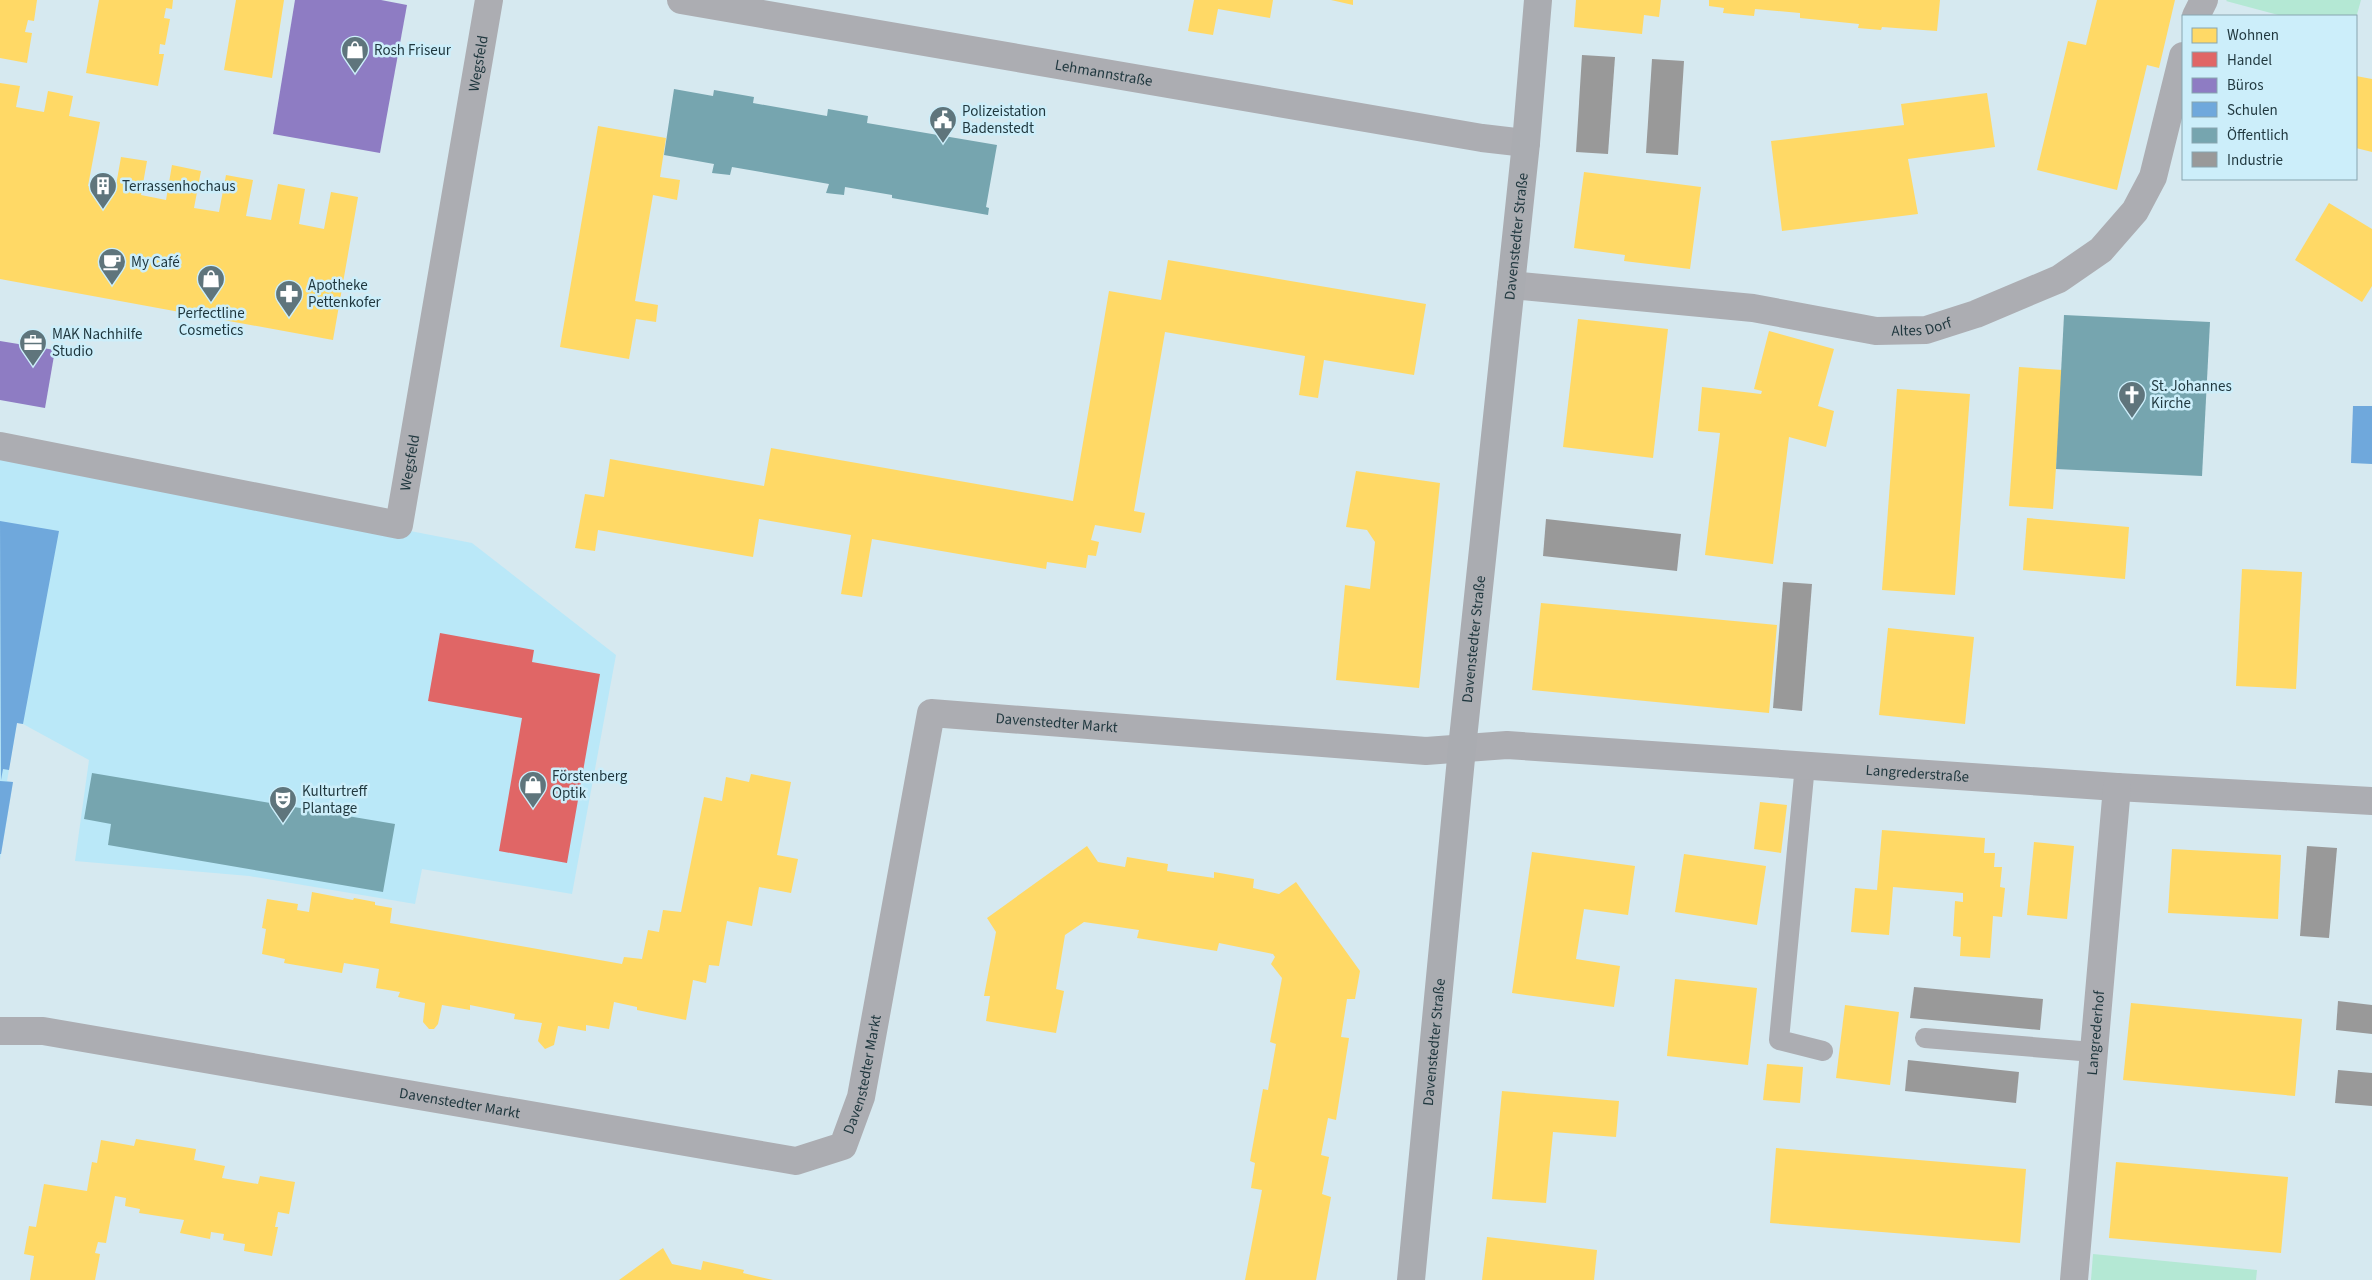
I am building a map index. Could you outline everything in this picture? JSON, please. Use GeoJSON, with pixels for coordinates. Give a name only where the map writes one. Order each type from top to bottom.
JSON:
{"type":"FeatureCollection","features":[{"type":"Feature","properties":{"kind":"street","name":"Wegsfeld"},"geometry":{"type":"LineString","coordinates":[[0,446],[399,525],[489,0]]}},
{"type":"Feature","properties":{"kind":"street","name":"Lehmannstraße"},"geometry":{"type":"LineString","coordinates":[[682,0],[1472,136],[1526,143]]}},
{"type":"Feature","properties":{"kind":"street","name":"Davenstedter Straße"},"geometry":{"type":"LineString","coordinates":[[1411,1280],[1462,748],[1526,143],[1538,0]]}},
{"type":"Feature","properties":{"kind":"street"},"geometry":{"type":"LineString","coordinates":[[2196,15],[2204,0]]}},
{"type":"Feature","properties":{"kind":"street","name":"Altes Dorf"},"geometry":{"type":"LineString","coordinates":[[1511,285],[1753,308],[1876,331],[1926,330],[1976,314],[2059,279],[2101,250],[2135,211],[2153,177],[2182,60]]}},
{"type":"Feature","properties":{"kind":"street","name":"Davenstedter Markt"},"geometry":{"type":"LineString","coordinates":[[0,1031],[43,1031],[796,1161],[843,1146],[861,1097],[930,713],[1426,751],[1462,748]]}},
{"type":"Feature","properties":{"kind":"street","name":"Langrederstraße"},"geometry":{"type":"LineString","coordinates":[[1462,748],[1507,745],[2117,787],[2372,801]]}},
{"type":"Feature","properties":{"kind":"street","name":"Langrederhof"},"geometry":{"type":"LineString","coordinates":[[2074,1280],[2117,787]]}},
{"type":"Feature","properties":{"kind":"lane"},"geometry":{"type":"LineString","coordinates":[[1805,765],[1779,1040],[1823,1051]]}},
{"type":"Feature","properties":{"kind":"lane"},"geometry":{"type":"LineString","coordinates":[[1925,1038],[2093,1052]]}},
{"type":"Feature","properties":{"kind":"shaded area"},"geometry":{"type":"Polygon","coordinates":[[[0,454],[132,477],[472,543],[616,655],[572,894],[422,869],[415,904],[249,876],[75,861],[89,760],[23,724],[17,723],[7,781],[13,782],[0,860],[0,454]]]}},
{"type":"Feature","properties":{"kind":"green space"},"geometry":{"type":"Polygon","coordinates":[[[2361,0],[2357,15],[2278,15],[2226,1],[2361,0]]]}},
{"type":"Feature","properties":{"kind":"green space"},"geometry":{"type":"Polygon","coordinates":[[[2093,1254],[2257,1270],[2256,1280],[2091,1280],[2093,1254]]]}},
{"type":"Feature","properties":{"kind":"building: Wohnen"},"geometry":{"type":"Polygon","coordinates":[[[0,0],[37,0],[34,21],[28,20],[25,32],[32,33],[27,63],[0,58],[0,0]]]}},
{"type":"Feature","properties":{"kind":"building: Wohnen"},"geometry":{"type":"Polygon","coordinates":[[[99,0],[173,0],[172,9],[166,8],[164,18],[170,19],[165,45],[160,44],[159,54],[164,54],[158,86],[86,73],[99,0]]]}},
{"type":"Feature","properties":{"kind":"building: Wohnen"},"geometry":{"type":"Polygon","coordinates":[[[236,0],[284,0],[272,78],[224,70],[236,0]]]}},
{"type":"Feature","properties":{"kind":"building: Wohnen"},"geometry":{"type":"Polygon","coordinates":[[[1194,0],[1273,0],[1270,18],[1218,9],[1213,35],[1188,31],[1194,0]]]}},
{"type":"Feature","properties":{"kind":"building: Wohnen"},"geometry":{"type":"Polygon","coordinates":[[[1331,0],[1353,0],[1353,5],[1331,0]]]}},
{"type":"Feature","properties":{"kind":"building: Wohnen"},"geometry":{"type":"Polygon","coordinates":[[[1576,0],[1661,0],[1659,17],[1644,15],[1642,34],[1574,27],[1576,0]]]}},
{"type":"Feature","properties":{"kind":"building: Wohnen"},"geometry":{"type":"Polygon","coordinates":[[[1709,0],[1940,0],[1937,31],[1882,27],[1881,30],[1858,28],[1859,24],[1800,18],[1800,13],[1755,9],[1754,16],[1723,13],[1724,8],[1709,6],[1709,0]]]}},
{"type":"Feature","properties":{"kind":"building: Wohnen"},"geometry":{"type":"Polygon","coordinates":[[[2097,0],[2175,0],[2159,68],[2147,65],[2117,190],[2037,170],[2068,41],[2086,45],[2097,0]]]}},
{"type":"Feature","properties":{"kind":"building: Wohnen"},"geometry":{"type":"Polygon","coordinates":[[[2357,76],[2372,79],[2372,152],[2357,148],[2357,76]]]}},
{"type":"Feature","properties":{"kind":"building: Wohnen","name":"Terrassenhochaus"},"geometry":{"type":"Polygon","coordinates":[[[0,83],[20,86],[16,107],[44,112],[48,91],[73,96],[69,116],[100,122],[88,186],[115,191],[121,157],[147,161],[141,195],[166,200],[172,165],[201,171],[194,208],[219,212],[226,175],[253,180],[246,216],[271,220],[278,184],[305,189],[299,224],[324,229],[331,192],[358,197],[333,340],[0,279],[0,83]]]}},
{"type":"Feature","properties":{"kind":"building: Wohnen"},"geometry":{"type":"Polygon","coordinates":[[[1987,93],[1995,147],[1908,159],[1918,214],[1782,231],[1771,141],[1904,125],[1901,104],[1987,93]]]}},
{"type":"Feature","properties":{"kind":"building: Wohnen"},"geometry":{"type":"Polygon","coordinates":[[[598,126],[666,138],[660,177],[680,180],[677,200],[653,195],[635,301],[658,305],[656,322],[636,319],[629,359],[560,347],[598,126]]]}},
{"type":"Feature","properties":{"kind":"building: Wohnen"},"geometry":{"type":"Polygon","coordinates":[[[1584,172],[1701,187],[1690,269],[1624,261],[1625,255],[1574,248],[1584,172]]]}},
{"type":"Feature","properties":{"kind":"building: Wohnen"},"geometry":{"type":"Polygon","coordinates":[[[2329,203],[2372,229],[2372,286],[2362,302],[2295,260],[2329,203]]]}},
{"type":"Feature","properties":{"kind":"building: Wohnen"},"geometry":{"type":"Polygon","coordinates":[[[1168,260],[1426,304],[1414,375],[1324,360],[1318,398],[1299,395],[1305,356],[1165,332],[1134,511],[1145,513],[1141,533],[1095,525],[1091,540],[1099,542],[1096,556],[1088,555],[1086,568],[1047,562],[1046,569],[872,539],[862,597],[841,594],[851,535],[759,519],[753,557],[598,530],[595,551],[575,548],[585,494],[604,497],[610,459],[764,486],[771,448],[1073,501],[1109,291],[1161,300],[1168,260]]]}},
{"type":"Feature","properties":{"kind":"building: Wohnen"},"geometry":{"type":"Polygon","coordinates":[[[1578,319],[1668,329],[1653,458],[1563,447],[1578,319]]]}},
{"type":"Feature","properties":{"kind":"building: Wohnen"},"geometry":{"type":"Polygon","coordinates":[[[1769,331],[1834,349],[1818,406],[1834,411],[1826,447],[1789,437],[1773,564],[1705,555],[1720,433],[1698,431],[1702,387],[1761,394],[1762,391],[1754,389],[1769,331]]]}},
{"type":"Feature","properties":{"kind":"building: Wohnen"},"geometry":{"type":"Polygon","coordinates":[[[2019,367],[2063,370],[2053,509],[2009,506],[2019,367]]]}},
{"type":"Feature","properties":{"kind":"building: Wohnen"},"geometry":{"type":"Polygon","coordinates":[[[1897,389],[1970,394],[1955,595],[1882,590],[1897,389]]]}},
{"type":"Feature","properties":{"kind":"building: Wohnen"},"geometry":{"type":"Polygon","coordinates":[[[1356,471],[1440,483],[1419,688],[1336,680],[1345,585],[1370,589],[1375,542],[1367,530],[1346,527],[1356,471]]]}},
{"type":"Feature","properties":{"kind":"building: Wohnen"},"geometry":{"type":"Polygon","coordinates":[[[2027,518],[2129,527],[2125,579],[2023,570],[2027,518]]]}},
{"type":"Feature","properties":{"kind":"building: Wohnen"},"geometry":{"type":"Polygon","coordinates":[[[2242,569],[2302,572],[2296,689],[2236,686],[2242,569]]]}},
{"type":"Feature","properties":{"kind":"building: Wohnen"},"geometry":{"type":"Polygon","coordinates":[[[1541,603],[1777,625],[1769,713],[1532,690],[1541,603]]]}},
{"type":"Feature","properties":{"kind":"building: Wohnen"},"geometry":{"type":"Polygon","coordinates":[[[1888,628],[1974,637],[1965,724],[1879,715],[1888,628]]]}},
{"type":"Feature","properties":{"kind":"building: Wohnen"},"geometry":{"type":"Polygon","coordinates":[[[751,774],[791,782],[777,855],[798,859],[791,893],[759,887],[752,926],[727,921],[719,966],[709,965],[706,983],[693,980],[686,1020],[637,1010],[637,1007],[614,1002],[609,1029],[586,1025],[586,1031],[558,1026],[554,1045],[545,1049],[538,1041],[542,1023],[514,1019],[515,1014],[470,1005],[470,1010],[442,1005],[438,1024],[434,1029],[429,1029],[423,1022],[425,1003],[398,997],[400,992],[376,988],[379,969],[344,963],[342,973],[284,963],[285,959],[262,954],[266,929],[262,928],[267,899],[298,904],[297,910],[309,912],[312,892],[375,902],[375,905],[392,908],[390,923],[622,964],[624,957],[642,959],[648,930],[659,932],[663,910],[681,912],[704,797],[722,801],[726,777],[749,782],[751,774]]]}},
{"type":"Feature","properties":{"kind":"building: Wohnen"},"geometry":{"type":"Polygon","coordinates":[[[1760,802],[1787,805],[1781,853],[1754,849],[1760,802]]]}},
{"type":"Feature","properties":{"kind":"building: Wohnen"},"geometry":{"type":"Polygon","coordinates":[[[1882,830],[1985,838],[1984,853],[1995,853],[1994,867],[2002,867],[2000,887],[2005,888],[2002,917],[1993,916],[1990,958],[1960,956],[1961,937],[1953,936],[1955,901],[1963,902],[1963,893],[1893,887],[1889,935],[1851,932],[1855,888],[1877,890],[1882,830]]]}},
{"type":"Feature","properties":{"kind":"building: Wohnen"},"geometry":{"type":"Polygon","coordinates":[[[2034,842],[2074,846],[2067,919],[2027,915],[2034,842]]]}},
{"type":"Feature","properties":{"kind":"building: Wohnen"},"geometry":{"type":"Polygon","coordinates":[[[1087,846],[1098,862],[1125,867],[1127,857],[1168,864],[1167,871],[1214,878],[1214,872],[1254,879],[1253,888],[1279,894],[1296,882],[1360,971],[1355,999],[1347,999],[1341,1037],[1349,1038],[1336,1120],[1328,1118],[1321,1155],[1329,1157],[1322,1194],[1331,1197],[1316,1280],[1245,1280],[1262,1190],[1251,1188],[1255,1163],[1250,1161],[1263,1089],[1268,1090],[1276,1044],[1270,1042],[1282,978],[1271,964],[1275,957],[1273,954],[1219,943],[1217,951],[1137,938],[1139,930],[1084,922],[1065,935],[1056,989],[1064,991],[1056,1033],[986,1021],[990,996],[984,996],[996,932],[987,918],[1087,846]]]}},
{"type":"Feature","properties":{"kind":"building: Wohnen"},"geometry":{"type":"Polygon","coordinates":[[[2172,849],[2281,855],[2278,919],[2168,913],[2172,849]]]}},
{"type":"Feature","properties":{"kind":"building: Wohnen"},"geometry":{"type":"Polygon","coordinates":[[[1532,852],[1635,866],[1628,915],[1584,909],[1576,959],[1620,966],[1614,1007],[1512,993],[1532,852]]]}},
{"type":"Feature","properties":{"kind":"building: Wohnen"},"geometry":{"type":"Polygon","coordinates":[[[1684,854],[1766,866],[1757,925],[1675,912],[1684,854]]]}},
{"type":"Feature","properties":{"kind":"building: Wohnen"},"geometry":{"type":"Polygon","coordinates":[[[1675,979],[1757,988],[1748,1065],[1667,1056],[1675,979]]]}},
{"type":"Feature","properties":{"kind":"building: Wohnen"},"geometry":{"type":"Polygon","coordinates":[[[2131,1003],[2302,1019],[2295,1096],[2123,1080],[2131,1003]]]}},
{"type":"Feature","properties":{"kind":"building: Wohnen"},"geometry":{"type":"Polygon","coordinates":[[[1845,1005],[1899,1012],[1890,1085],[1836,1078],[1845,1005]]]}},
{"type":"Feature","properties":{"kind":"building: Wohnen"},"geometry":{"type":"Polygon","coordinates":[[[1767,1064],[1803,1067],[1800,1103],[1763,1100],[1767,1064]]]}},
{"type":"Feature","properties":{"kind":"building: Wohnen"},"geometry":{"type":"Polygon","coordinates":[[[1502,1091],[1619,1101],[1616,1137],[1553,1132],[1546,1203],[1492,1199],[1502,1091]]]}},
{"type":"Feature","properties":{"kind":"building: Wohnen"},"geometry":{"type":"Polygon","coordinates":[[[136,1139],[196,1149],[194,1160],[225,1166],[222,1178],[258,1184],[260,1176],[295,1182],[289,1214],[278,1212],[275,1227],[278,1227],[272,1256],[244,1251],[245,1244],[223,1240],[224,1234],[211,1232],[210,1239],[180,1233],[184,1220],[139,1213],[140,1209],[125,1206],[126,1198],[115,1196],[106,1243],[98,1242],[95,1253],[100,1254],[95,1280],[30,1280],[34,1256],[24,1254],[29,1226],[36,1227],[44,1184],[87,1191],[92,1162],[97,1163],[101,1140],[134,1146],[136,1139]]]}},
{"type":"Feature","properties":{"kind":"building: Wohnen"},"geometry":{"type":"Polygon","coordinates":[[[1776,1148],[2026,1169],[2020,1243],[1770,1223],[1776,1148]]]}},
{"type":"Feature","properties":{"kind":"building: Wohnen"},"geometry":{"type":"Polygon","coordinates":[[[2116,1162],[2288,1177],[2281,1253],[2109,1238],[2116,1162]]]}},
{"type":"Feature","properties":{"kind":"building: Wohnen"},"geometry":{"type":"Polygon","coordinates":[[[1487,1237],[1597,1250],[1594,1280],[1482,1280],[1487,1237]]]}},
{"type":"Feature","properties":{"kind":"building: Wohnen"},"geometry":{"type":"Polygon","coordinates":[[[663,1248],[672,1264],[701,1270],[703,1261],[744,1270],[743,1273],[773,1280],[619,1280],[663,1248]]]}},
{"type":"Feature","properties":{"kind":"building: Handel"},"geometry":{"type":"Polygon","coordinates":[[[440,633],[534,650],[532,662],[600,674],[567,863],[499,851],[522,718],[428,701],[440,633]]]}},
{"type":"Feature","properties":{"kind":"building: Büros"},"geometry":{"type":"Polygon","coordinates":[[[295,0],[381,0],[407,5],[380,153],[273,134],[295,0]]]}},
{"type":"Feature","properties":{"kind":"building: Büros"},"geometry":{"type":"Polygon","coordinates":[[[0,341],[55,350],[45,408],[0,400],[0,341]]]}},
{"type":"Feature","properties":{"kind":"building: Schulen"},"geometry":{"type":"Polygon","coordinates":[[[2353,406],[2372,406],[2372,464],[2351,463],[2353,406]]]}},
{"type":"Feature","properties":{"kind":"building: Schulen"},"geometry":{"type":"Polygon","coordinates":[[[0,521],[59,531],[23,724],[17,723],[9,770],[3,769],[1,780],[0,521]]]}},
{"type":"Feature","properties":{"kind":"building: Schulen"},"geometry":{"type":"Polygon","coordinates":[[[0,781],[13,782],[1,854],[0,854],[0,781]]]}},
{"type":"Feature","properties":{"kind":"building: Öffentlich"},"geometry":{"type":"Polygon","coordinates":[[[674,89],[713,96],[714,90],[754,97],[753,103],[827,116],[828,109],[868,116],[867,123],[997,145],[986,207],[989,208],[988,215],[892,198],[892,195],[845,187],[844,195],[826,193],[829,184],[732,167],[730,175],[712,173],[714,164],[664,155],[674,89]]]}},
{"type":"Feature","properties":{"kind":"building: Öffentlich","name":"St. Johannes Kirche"},"geometry":{"type":"Polygon","coordinates":[[[2064,315],[2210,322],[2202,476],[2056,469],[2064,315]]]}},
{"type":"Feature","properties":{"kind":"building: Öffentlich"},"geometry":{"type":"Polygon","coordinates":[[[92,773],[395,824],[383,892],[108,845],[111,824],[84,819],[92,773]]]}},
{"type":"Feature","properties":{"kind":"building: Industrie"},"geometry":{"type":"Polygon","coordinates":[[[1582,55],[1615,57],[1608,154],[1576,152],[1582,55]]]}},
{"type":"Feature","properties":{"kind":"building: Industrie"},"geometry":{"type":"Polygon","coordinates":[[[1652,59],[1684,61],[1678,155],[1646,153],[1652,59]]]}},
{"type":"Feature","properties":{"kind":"building: Industrie"},"geometry":{"type":"Polygon","coordinates":[[[1546,519],[1681,534],[1677,571],[1543,556],[1546,519]]]}},
{"type":"Feature","properties":{"kind":"building: Industrie"},"geometry":{"type":"Polygon","coordinates":[[[1783,582],[1812,584],[1802,711],[1773,708],[1783,582]]]}},
{"type":"Feature","properties":{"kind":"building: Industrie"},"geometry":{"type":"Polygon","coordinates":[[[2307,846],[2337,848],[2329,938],[2300,936],[2307,846]]]}},
{"type":"Feature","properties":{"kind":"building: Industrie"},"geometry":{"type":"Polygon","coordinates":[[[1914,987],[2043,999],[2040,1030],[1910,1018],[1914,987]]]}},
{"type":"Feature","properties":{"kind":"building: Industrie"},"geometry":{"type":"Polygon","coordinates":[[[2338,1001],[2372,1005],[2372,1034],[2336,1030],[2338,1001]]]}},
{"type":"Feature","properties":{"kind":"building: Industrie"},"geometry":{"type":"Polygon","coordinates":[[[1908,1060],[2019,1072],[2016,1103],[1905,1091],[1908,1060]]]}},
{"type":"Feature","properties":{"kind":"building: Industrie"},"geometry":{"type":"Polygon","coordinates":[[[2338,1070],[2372,1073],[2372,1106],[2335,1103],[2338,1070]]]}},
{"type":"Feature","properties":{"kind":"place","name":"Rosh Friseur"},"geometry":{"type":"Point","coordinates":[355,74]}},
{"type":"Feature","properties":{"kind":"place","name":"Polizeistation Badenstedt"},"geometry":{"type":"Point","coordinates":[943,144]}},
{"type":"Feature","properties":{"kind":"place","name":"Terrassenhochaus"},"geometry":{"type":"Point","coordinates":[103,210]}},
{"type":"Feature","properties":{"kind":"place","name":"My Café"},"geometry":{"type":"Point","coordinates":[112,286]}},
{"type":"Feature","properties":{"kind":"place","name":"Perfectline Cosmetics"},"geometry":{"type":"Point","coordinates":[211,303]}},
{"type":"Feature","properties":{"kind":"place","name":"Apotheke Pettenkofer"},"geometry":{"type":"Point","coordinates":[289,318]}},
{"type":"Feature","properties":{"kind":"place","name":"MAK Nachhilfe Studio"},"geometry":{"type":"Point","coordinates":[33,367]}},
{"type":"Feature","properties":{"kind":"place","name":"St. Johannes Kirche"},"geometry":{"type":"Point","coordinates":[2132,419]}},
{"type":"Feature","properties":{"kind":"place","name":"Förstenberg Optik"},"geometry":{"type":"Point","coordinates":[533,809]}},
{"type":"Feature","properties":{"kind":"place","name":"Kulturtreff Plantage"},"geometry":{"type":"Point","coordinates":[283,824]}}]}
